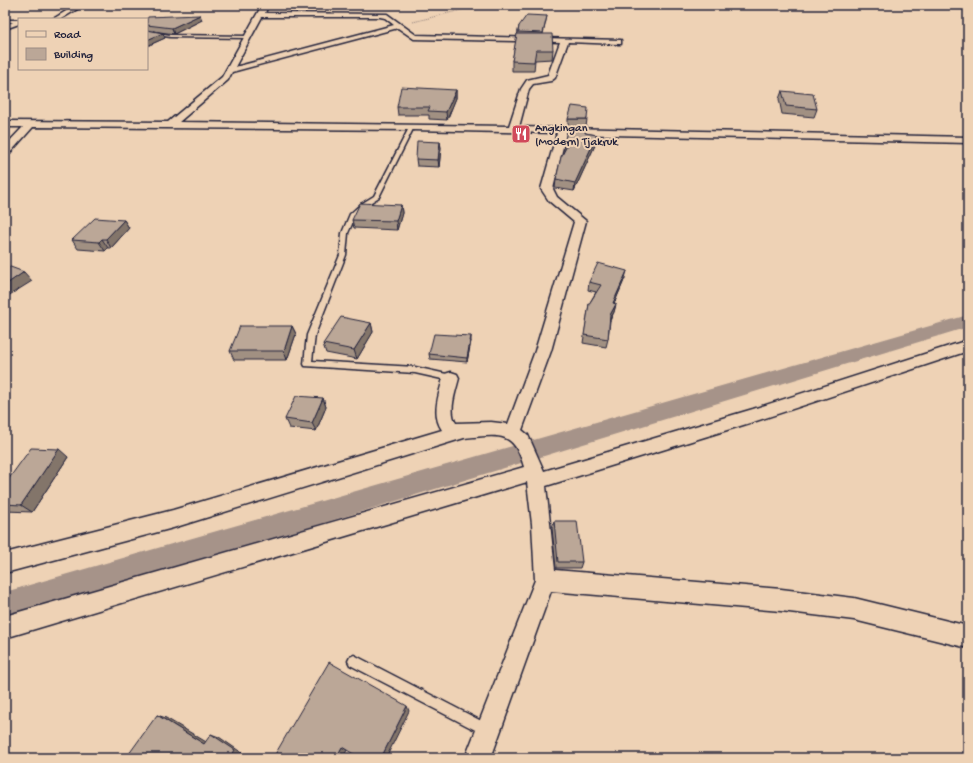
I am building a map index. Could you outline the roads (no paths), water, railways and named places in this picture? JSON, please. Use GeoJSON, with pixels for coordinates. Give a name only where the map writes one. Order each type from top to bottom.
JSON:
{"type":"FeatureCollection","features":[{"type":"Feature","properties":{"kind":"street"},"geometry":{"type":"LineString","coordinates":[[58,18],[81,5]]}},
{"type":"Feature","properties":{"kind":"street"},"geometry":{"type":"LineString","coordinates":[[172,124],[225,78],[266,5]]}},
{"type":"Feature","properties":{"kind":"street"},"geometry":{"type":"LineString","coordinates":[[260,15],[380,15],[387,16],[414,37],[423,38],[618,42]]}},
{"type":"Feature","properties":{"kind":"street"},"geometry":{"type":"LineString","coordinates":[[5,27],[18,22]]}},
{"type":"Feature","properties":{"kind":"street"},"geometry":{"type":"LineString","coordinates":[[228,71],[399,26]]}},
{"type":"Feature","properties":{"kind":"street"},"geometry":{"type":"LineString","coordinates":[[513,130],[525,89],[530,82],[548,79],[552,76],[565,40]]}},
{"type":"Feature","properties":{"kind":"street"},"geometry":{"type":"LineString","coordinates":[[5,124],[172,124],[412,127],[968,140]]}},
{"type":"Feature","properties":{"kind":"street"},"geometry":{"type":"LineString","coordinates":[[5,152],[32,124]]}},
{"type":"Feature","properties":{"kind":"street"},"geometry":{"type":"LineString","coordinates":[[478,758],[545,580],[535,473],[516,435],[543,352],[579,224],[578,218],[553,199],[547,189],[562,131]]}},
{"type":"Feature","properties":{"kind":"street"},"geometry":{"type":"LineString","coordinates":[[5,627],[535,473],[687,437],[826,394],[968,345]]}},
{"type":"Feature","properties":{"kind":"street"},"geometry":{"type":"LineString","coordinates":[[451,378],[444,418],[446,425],[451,429],[464,431],[495,430],[516,435]]}},
{"type":"Feature","properties":{"kind":"street"},"geometry":{"type":"LineString","coordinates":[[5,563],[173,519],[464,431]]}},
{"type":"Feature","properties":{"kind":"street"},"geometry":{"type":"LineString","coordinates":[[545,580],[781,600],[840,607],[939,628],[968,637]]}},
{"type":"Feature","properties":{"kind":"lane"},"geometry":{"type":"LineString","coordinates":[[5,21],[18,22]]}},
{"type":"Feature","properties":{"kind":"lane"},"geometry":{"type":"LineString","coordinates":[[148,32],[170,36],[248,37]]}},
{"type":"Feature","properties":{"kind":"lane"},"geometry":{"type":"LineString","coordinates":[[412,127],[376,197],[363,205],[353,214],[345,232],[343,255],[311,334],[308,364],[415,370],[451,378]]}},
{"type":"Feature","properties":{"kind":"lane"},"geometry":{"type":"LineString","coordinates":[[354,661],[488,730]]}},
{"type":"Feature","properties":{"kind":"waterway"},"geometry":{"type":"LineString","coordinates":[[5,606],[968,321]]}},
{"type":"Feature","properties":{"kind":"place","name":"Angkingan (Modern) Tjakruk"},"geometry":{"type":"Point","coordinates":[521,134]}}]}
